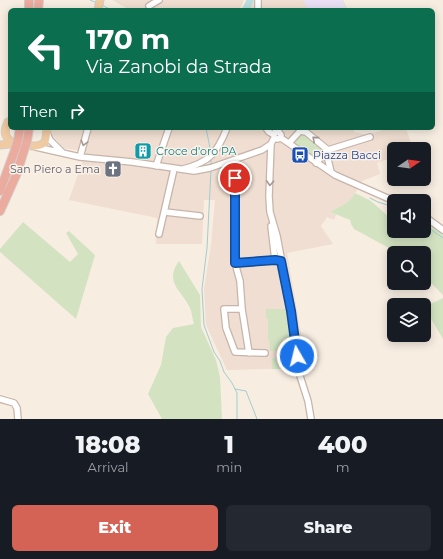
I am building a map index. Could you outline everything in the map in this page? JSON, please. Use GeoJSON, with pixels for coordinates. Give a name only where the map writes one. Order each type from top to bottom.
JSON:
{"type":"FeatureCollection","features":[{"type":"Feature","properties":{"kind":"highway"},"geometry":{"type":"LineString","coordinates":[[0,191],[13,144],[19,130]]}},
{"type":"Feature","properties":{"kind":"highway"},"geometry":{"type":"LineString","coordinates":[[0,211],[28,146],[29,130]]}},
{"type":"Feature","properties":{"kind":"main road"},"geometry":{"type":"LineString","coordinates":[[0,131],[8,122]]}},
{"type":"Feature","properties":{"kind":"main road"},"geometry":{"type":"LineString","coordinates":[[8,123],[5,128],[5,132],[7,138],[13,144]]}},
{"type":"Feature","properties":{"kind":"main road"},"geometry":{"type":"LineString","coordinates":[[28,146],[39,146],[45,143],[47,130]]}},
{"type":"Feature","properties":{"kind":"main road"},"geometry":{"type":"LineString","coordinates":[[0,145],[13,144]]}},
{"type":"Feature","properties":{"kind":"street"},"geometry":{"type":"LineString","coordinates":[[149,6],[159,0]]}},
{"type":"Feature","properties":{"kind":"street"},"geometry":{"type":"LineString","coordinates":[[47,130],[50,140],[65,154]]}},
{"type":"Feature","properties":{"kind":"street"},"geometry":{"type":"LineString","coordinates":[[80,157],[87,130]]}},
{"type":"Feature","properties":{"kind":"street"},"geometry":{"type":"LineString","coordinates":[[156,166],[168,130]]}},
{"type":"Feature","properties":{"kind":"street"},"geometry":{"type":"LineString","coordinates":[[175,169],[190,167],[211,156],[218,147],[226,130]]}},
{"type":"Feature","properties":{"kind":"street"},"geometry":{"type":"LineString","coordinates":[[268,130],[276,137],[289,143],[330,172],[387,198]]}},
{"type":"Feature","properties":{"kind":"street"},"geometry":{"type":"LineString","coordinates":[[289,143],[300,131],[303,130],[306,132],[327,150],[330,172]]}},
{"type":"Feature","properties":{"kind":"street"},"geometry":{"type":"LineString","coordinates":[[28,146],[80,157],[132,162],[194,171],[211,168],[262,150],[271,144],[276,137]]}},
{"type":"Feature","properties":{"kind":"street"},"geometry":{"type":"LineString","coordinates":[[316,162],[327,150],[370,137]]}},
{"type":"Feature","properties":{"kind":"street"},"geometry":{"type":"LineString","coordinates":[[271,144],[269,196],[275,260]]}},
{"type":"Feature","properties":{"kind":"street"},"geometry":{"type":"LineString","coordinates":[[230,162],[235,178],[235,263],[240,281],[242,309],[249,353]]}},
{"type":"Feature","properties":{"kind":"street"},"geometry":{"type":"LineString","coordinates":[[159,234],[175,169]]}},
{"type":"Feature","properties":{"kind":"street"},"geometry":{"type":"LineString","coordinates":[[165,212],[200,216]]}},
{"type":"Feature","properties":{"kind":"street"},"geometry":{"type":"LineString","coordinates":[[270,212],[277,236],[291,311],[300,376],[308,400],[311,419]]}},
{"type":"Feature","properties":{"kind":"street"},"geometry":{"type":"LineString","coordinates":[[431,221],[443,230]]}},
{"type":"Feature","properties":{"kind":"street"},"geometry":{"type":"LineString","coordinates":[[235,263],[275,260],[281,261]]}},
{"type":"Feature","properties":{"kind":"street"},"geometry":{"type":"LineString","coordinates":[[242,309],[224,309],[226,328],[235,352],[265,353]]}},
{"type":"Feature","properties":{"kind":"street"},"geometry":{"type":"LineString","coordinates":[[0,398],[14,403],[17,408],[18,419]]}},
{"type":"Feature","properties":{"kind":"shaded area"},"geometry":{"type":"Polygon","coordinates":[[[112,0],[244,0],[239,8],[126,8],[112,0]]]}},
{"type":"Feature","properties":{"kind":"shaded area"},"geometry":{"type":"Polygon","coordinates":[[[252,0],[343,0],[347,8],[250,8],[252,0]]]}},
{"type":"Feature","properties":{"kind":"shaded area"},"geometry":{"type":"Polygon","coordinates":[[[303,0],[342,0],[346,8],[307,8],[303,0]]]}},
{"type":"Feature","properties":{"kind":"shaded area"},"geometry":{"type":"Polygon","coordinates":[[[50,130],[354,130],[354,132],[368,135],[383,130],[407,130],[411,142],[387,142],[387,159],[377,163],[380,174],[362,181],[353,197],[344,205],[330,212],[336,215],[334,220],[327,217],[321,226],[333,244],[287,253],[307,368],[227,370],[206,325],[204,289],[211,245],[215,200],[204,200],[202,244],[156,244],[157,218],[69,200],[86,152],[64,148],[49,132],[50,130]]]}},
{"type":"Feature","properties":{"kind":"green space"},"geometry":{"type":"Polygon","coordinates":[[[300,132],[304,133],[324,149],[316,160],[291,142],[300,132]]]}},
{"type":"Feature","properties":{"kind":"green space"},"geometry":{"type":"Polygon","coordinates":[[[355,193],[371,201],[387,215],[387,238],[431,238],[431,224],[443,235],[443,295],[431,283],[431,246],[387,247],[354,229],[350,220],[330,212],[347,202],[355,193]]]}},
{"type":"Feature","properties":{"kind":"green space"},"geometry":{"type":"Polygon","coordinates":[[[23,222],[70,262],[78,254],[66,233],[69,231],[95,255],[76,319],[0,252],[0,249],[23,222]]]}},
{"type":"Feature","properties":{"kind":"green space"},"geometry":{"type":"Polygon","coordinates":[[[179,261],[200,295],[201,327],[216,360],[220,377],[222,419],[162,419],[148,394],[161,365],[166,337],[173,328],[194,324],[190,308],[173,280],[175,268],[179,261]]]}},
{"type":"Feature","properties":{"kind":"green space"},"geometry":{"type":"Polygon","coordinates":[[[443,298],[443,339],[431,319],[431,304],[443,298]]]}},
{"type":"Feature","properties":{"kind":"green space"},"geometry":{"type":"Polygon","coordinates":[[[266,309],[287,309],[287,319],[290,319],[291,351],[270,351],[266,309]]]}},
{"type":"Feature","properties":{"kind":"green space"},"geometry":{"type":"Polygon","coordinates":[[[272,358],[293,358],[293,369],[272,369],[272,358]]]}},
{"type":"Feature","properties":{"kind":"waterway"},"geometry":{"type":"LineString","coordinates":[[90,0],[97,3]]}},
{"type":"Feature","properties":{"kind":"waterway"},"geometry":{"type":"LineString","coordinates":[[246,8],[250,0]]}},
{"type":"Feature","properties":{"kind":"waterway"},"geometry":{"type":"LineString","coordinates":[[102,5],[107,8]]}},
{"type":"Feature","properties":{"kind":"waterway"},"geometry":{"type":"LineString","coordinates":[[206,130],[211,153]]}},
{"type":"Feature","properties":{"kind":"waterway"},"geometry":{"type":"LineString","coordinates":[[211,158],[211,165]]}},
{"type":"Feature","properties":{"kind":"waterway"},"geometry":{"type":"LineString","coordinates":[[211,170],[207,248],[202,289],[204,325],[214,352],[237,393],[237,419]]}},
{"type":"Feature","properties":{"kind":"waterway"},"geometry":{"type":"LineString","coordinates":[[370,198],[387,205]]}},
{"type":"Feature","properties":{"kind":"waterway"},"geometry":{"type":"LineString","coordinates":[[431,229],[443,238]]}},
{"type":"Feature","properties":{"kind":"waterway"},"geometry":{"type":"LineString","coordinates":[[235,389],[246,391],[257,419]]}},
{"type":"Feature","properties":{"kind":"place","name":"Croce d'oro PA"},"geometry":{"type":"Point","coordinates":[143,151]}},
{"type":"Feature","properties":{"kind":"place","name":"Piazza Bacci"},"geometry":{"type":"Point","coordinates":[300,155]}},
{"type":"Feature","properties":{"kind":"place","name":"San Piero a Ema"},"geometry":{"type":"Point","coordinates":[113,169]}},
{"type":"Feature","properties":{"kind":"route"},"geometry":{"type":"LineString","coordinates":[[235,178],[235,263],[275,260],[281,261],[291,311],[297,356]]}}]}
